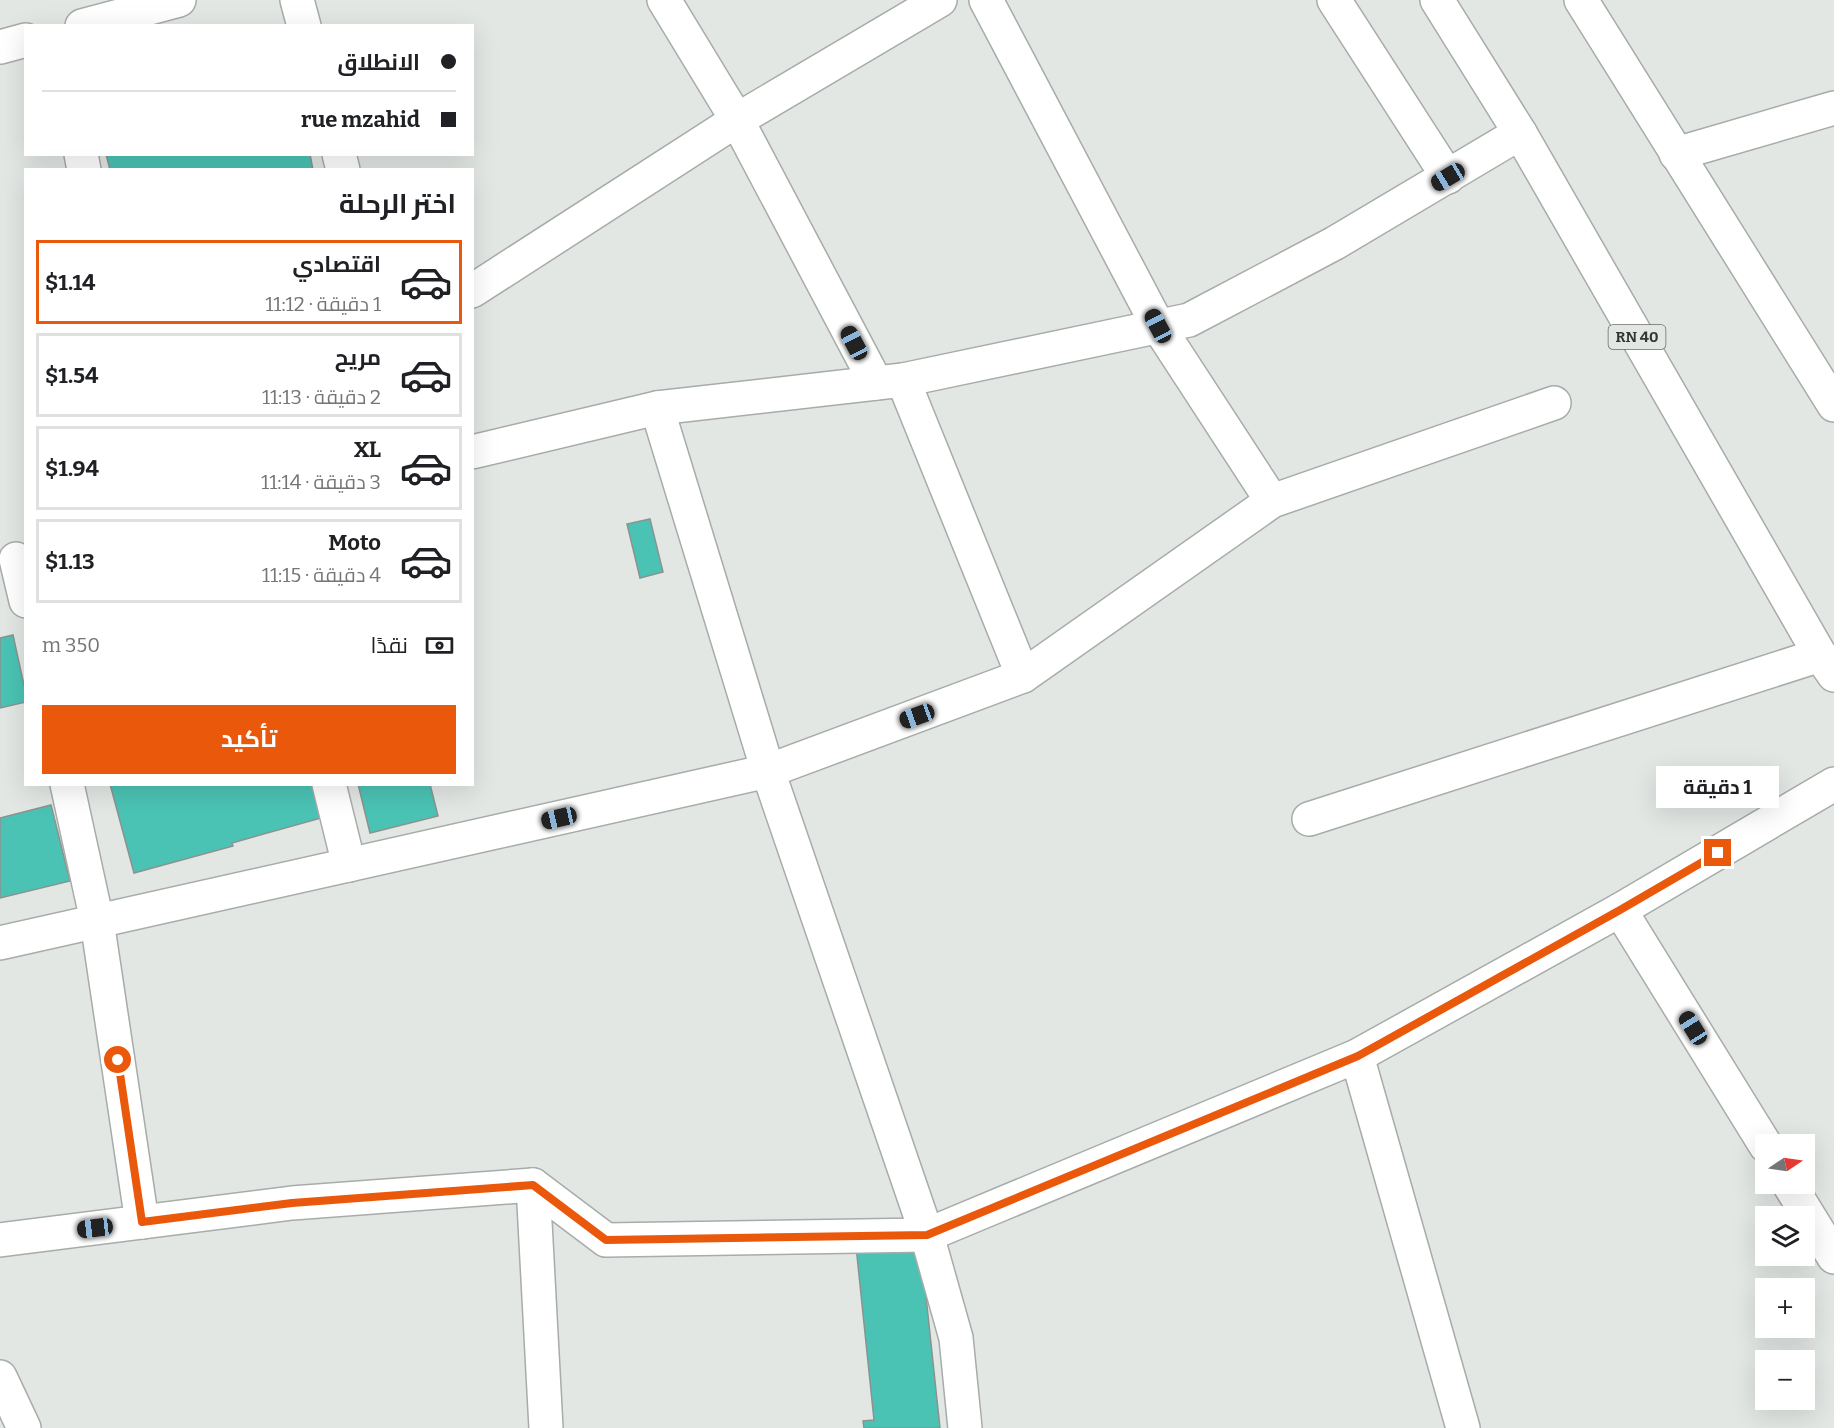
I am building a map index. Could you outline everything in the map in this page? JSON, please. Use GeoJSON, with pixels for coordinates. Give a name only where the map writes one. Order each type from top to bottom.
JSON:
{"type":"FeatureCollection","features":[{"type":"Feature","properties":{"kind":"street"},"geometry":{"type":"LineString","coordinates":[[89,24],[179,0]]}},
{"type":"Feature","properties":{"kind":"street"},"geometry":{"type":"LineString","coordinates":[[297,0],[303,24]]}},
{"type":"Feature","properties":{"kind":"street"},"geometry":{"type":"LineString","coordinates":[[664,0],[737,120],[889,382],[1023,676]]}},
{"type":"Feature","properties":{"kind":"street"},"geometry":{"type":"LineString","coordinates":[[474,290],[737,120],[940,0]]}},
{"type":"Feature","properties":{"kind":"street"},"geometry":{"type":"LineString","coordinates":[[986,0],[1158,326],[1272,501]]}},
{"type":"Feature","properties":{"kind":"street"},"geometry":{"type":"LineString","coordinates":[[1334,0],[1448,177]]}},
{"type":"Feature","properties":{"kind":"street","name":"RN 40"},"geometry":{"type":"LineString","coordinates":[[1437,0],[1520,133],[1827,665]]}},
{"type":"Feature","properties":{"kind":"street"},"geometry":{"type":"LineString","coordinates":[[1581,0],[1834,405]]}},
{"type":"Feature","properties":{"kind":"street"},"geometry":{"type":"LineString","coordinates":[[0,47],[24,41]]}},
{"type":"Feature","properties":{"kind":"street"},"geometry":{"type":"LineString","coordinates":[[1676,154],[1834,108]]}},
{"type":"Feature","properties":{"kind":"street"},"geometry":{"type":"LineString","coordinates":[[474,452],[657,408],[889,382],[1189,320],[1335,243],[1520,133]]}},
{"type":"Feature","properties":{"kind":"street"},"geometry":{"type":"LineString","coordinates":[[0,944],[768,771],[1023,676],[1272,501],[1554,403]]}},
{"type":"Feature","properties":{"kind":"street"},"geometry":{"type":"LineString","coordinates":[[657,408],[768,771],[927,1235],[956,1338],[965,1428]]}},
{"type":"Feature","properties":{"kind":"street"},"geometry":{"type":"LineString","coordinates":[[14,560],[24,594]]}},
{"type":"Feature","properties":{"kind":"street"},"geometry":{"type":"LineString","coordinates":[[1309,819],[1827,665]]}},
{"type":"Feature","properties":{"kind":"street"},"geometry":{"type":"LineString","coordinates":[[0,1240],[292,1203],[533,1185],[606,1240],[927,1235],[1358,1056],[1620,910],[1834,784]]}},
{"type":"Feature","properties":{"kind":"street"},"geometry":{"type":"LineString","coordinates":[[67,786],[97,921],[142,1222]]}},
{"type":"Feature","properties":{"kind":"street"},"geometry":{"type":"LineString","coordinates":[[329,786],[349,865]]}},
{"type":"Feature","properties":{"kind":"street"},"geometry":{"type":"LineString","coordinates":[[1620,910],[1759,1134]]}},
{"type":"Feature","properties":{"kind":"street"},"geometry":{"type":"LineString","coordinates":[[1358,1056],[1463,1428]]}},
{"type":"Feature","properties":{"kind":"street"},"geometry":{"type":"LineString","coordinates":[[533,1185],[542,1428]]}},
{"type":"Feature","properties":{"kind":"street"},"geometry":{"type":"LineString","coordinates":[[1795,1194],[1834,1257]]}},
{"type":"Feature","properties":{"kind":"street"},"geometry":{"type":"LineString","coordinates":[[0,1377],[24,1428]]}},
{"type":"Feature","properties":{"kind":"building"},"geometry":{"type":"Polygon","coordinates":[[[106,156],[310,156],[313,168],[110,168],[106,156]]]}},
{"type":"Feature","properties":{"kind":"building"},"geometry":{"type":"Polygon","coordinates":[[[650,519],[663,572],[640,578],[627,524],[650,519]]]}},
{"type":"Feature","properties":{"kind":"building"},"geometry":{"type":"Polygon","coordinates":[[[13,635],[24,685],[24,702],[0,708],[0,638],[13,635]]]}},
{"type":"Feature","properties":{"kind":"building"},"geometry":{"type":"Polygon","coordinates":[[[111,786],[313,786],[321,818],[232,843],[233,846],[134,873],[111,786]]]}},
{"type":"Feature","properties":{"kind":"building"},"geometry":{"type":"Polygon","coordinates":[[[358,786],[430,786],[438,816],[370,833],[358,786]]]}},
{"type":"Feature","properties":{"kind":"building"},"geometry":{"type":"Polygon","coordinates":[[[51,805],[70,881],[0,898],[0,818],[51,805]]]}},
{"type":"Feature","properties":{"kind":"building"},"geometry":{"type":"Polygon","coordinates":[[[920,1240],[940,1428],[864,1428],[863,1421],[874,1420],[856,1246],[920,1240]]]}},
{"type":"Feature","properties":{"kind":"route"},"geometry":{"type":"LineString","coordinates":[[118,1060],[142,1222],[292,1203],[533,1185],[606,1240],[927,1235],[1358,1056],[1718,853]]}}]}
